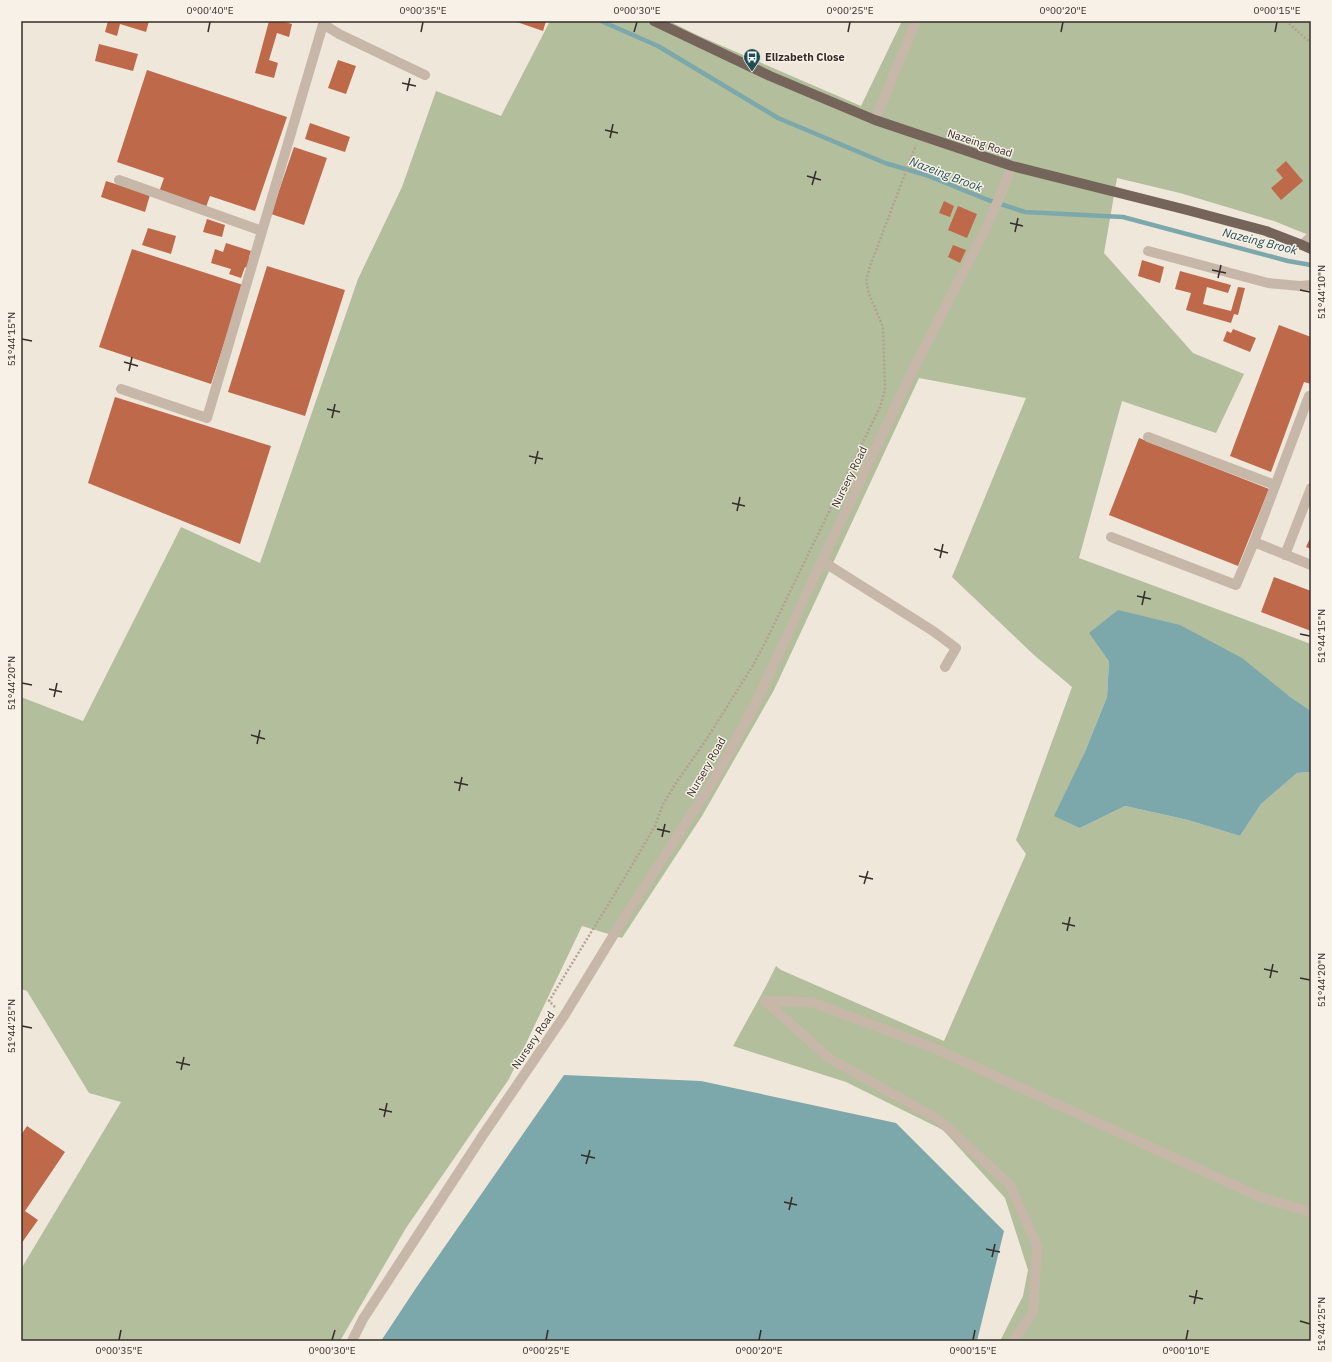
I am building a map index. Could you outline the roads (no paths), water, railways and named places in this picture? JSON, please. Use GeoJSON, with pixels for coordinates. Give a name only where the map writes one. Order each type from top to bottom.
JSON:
{"type":"FeatureCollection","features":[{"type":"Feature","properties":{"kind":"main road","name":"Nazeing Road"},"geometry":{"type":"LineString","coordinates":[[654,21],[770,76],[875,120],[1012,166],[1230,221],[1266,231],[1307,247]]}},
{"type":"Feature","properties":{"kind":"street"},"geometry":{"type":"LineString","coordinates":[[875,120],[916,21]]}},
{"type":"Feature","properties":{"kind":"street"},"geometry":{"type":"LineString","coordinates":[[121,389],[207,418],[324,23],[339,34],[425,74]]}},
{"type":"Feature","properties":{"kind":"street","name":"Nursery Road"},"geometry":{"type":"LineString","coordinates":[[352,1341],[363,1319],[483,1135],[564,1016],[624,918],[715,778],[756,703],[912,372],[993,212],[1012,166]]}},
{"type":"Feature","properties":{"kind":"street"},"geometry":{"type":"LineString","coordinates":[[119,180],[262,231]]}},
{"type":"Feature","properties":{"kind":"street"},"geometry":{"type":"LineString","coordinates":[[1307,247],[1311,237]]}},
{"type":"Feature","properties":{"kind":"street"},"geometry":{"type":"LineString","coordinates":[[1148,251],[1268,283],[1300,286],[1311,285]]}},
{"type":"Feature","properties":{"kind":"street"},"geometry":{"type":"LineString","coordinates":[[1112,537],[1236,585],[1254,542],[1309,396],[1311,397]]}},
{"type":"Feature","properties":{"kind":"street"},"geometry":{"type":"LineString","coordinates":[[1148,437],[1275,485]]}},
{"type":"Feature","properties":{"kind":"street"},"geometry":{"type":"LineString","coordinates":[[1285,555],[1311,488]]}},
{"type":"Feature","properties":{"kind":"street"},"geometry":{"type":"LineString","coordinates":[[1254,542],[1311,565]]}},
{"type":"Feature","properties":{"kind":"street"},"geometry":{"type":"LineString","coordinates":[[822,561],[933,631],[956,648],[945,667]]}},
{"type":"Feature","properties":{"kind":"street"},"geometry":{"type":"LineString","coordinates":[[1013,1341],[1033,1312],[1037,1246],[1010,1185],[939,1120],[829,1058],[765,1001],[811,1002],[934,1048],[1260,1197],[1311,1212]]}},
{"type":"Feature","properties":{"kind":"water"},"geometry":{"type":"Polygon","coordinates":[[[1118,610],[1180,625],[1242,658],[1289,696],[1311,711],[1311,772],[1297,773],[1261,804],[1240,836],[1188,820],[1125,806],[1080,828],[1054,816],[1084,754],[1107,697],[1109,661],[1089,633],[1118,610]]]}},
{"type":"Feature","properties":{"kind":"water"},"geometry":{"type":"Polygon","coordinates":[[[564,1075],[701,1081],[896,1123],[1004,1231],[977,1341],[381,1341],[416,1288],[564,1075]]]}},
{"type":"Feature","properties":{"kind":"waterway","name":"Nazeing Brook"},"geometry":{"type":"LineString","coordinates":[[601,21],[658,46],[778,118],[885,163],[926,175],[988,200],[1025,212],[1123,217],[1288,261],[1311,265]]}},
{"type":"Feature","properties":{"kind":"place","name":"Elizabeth Close"},"geometry":{"type":"Point","coordinates":[752,72]}}]}
